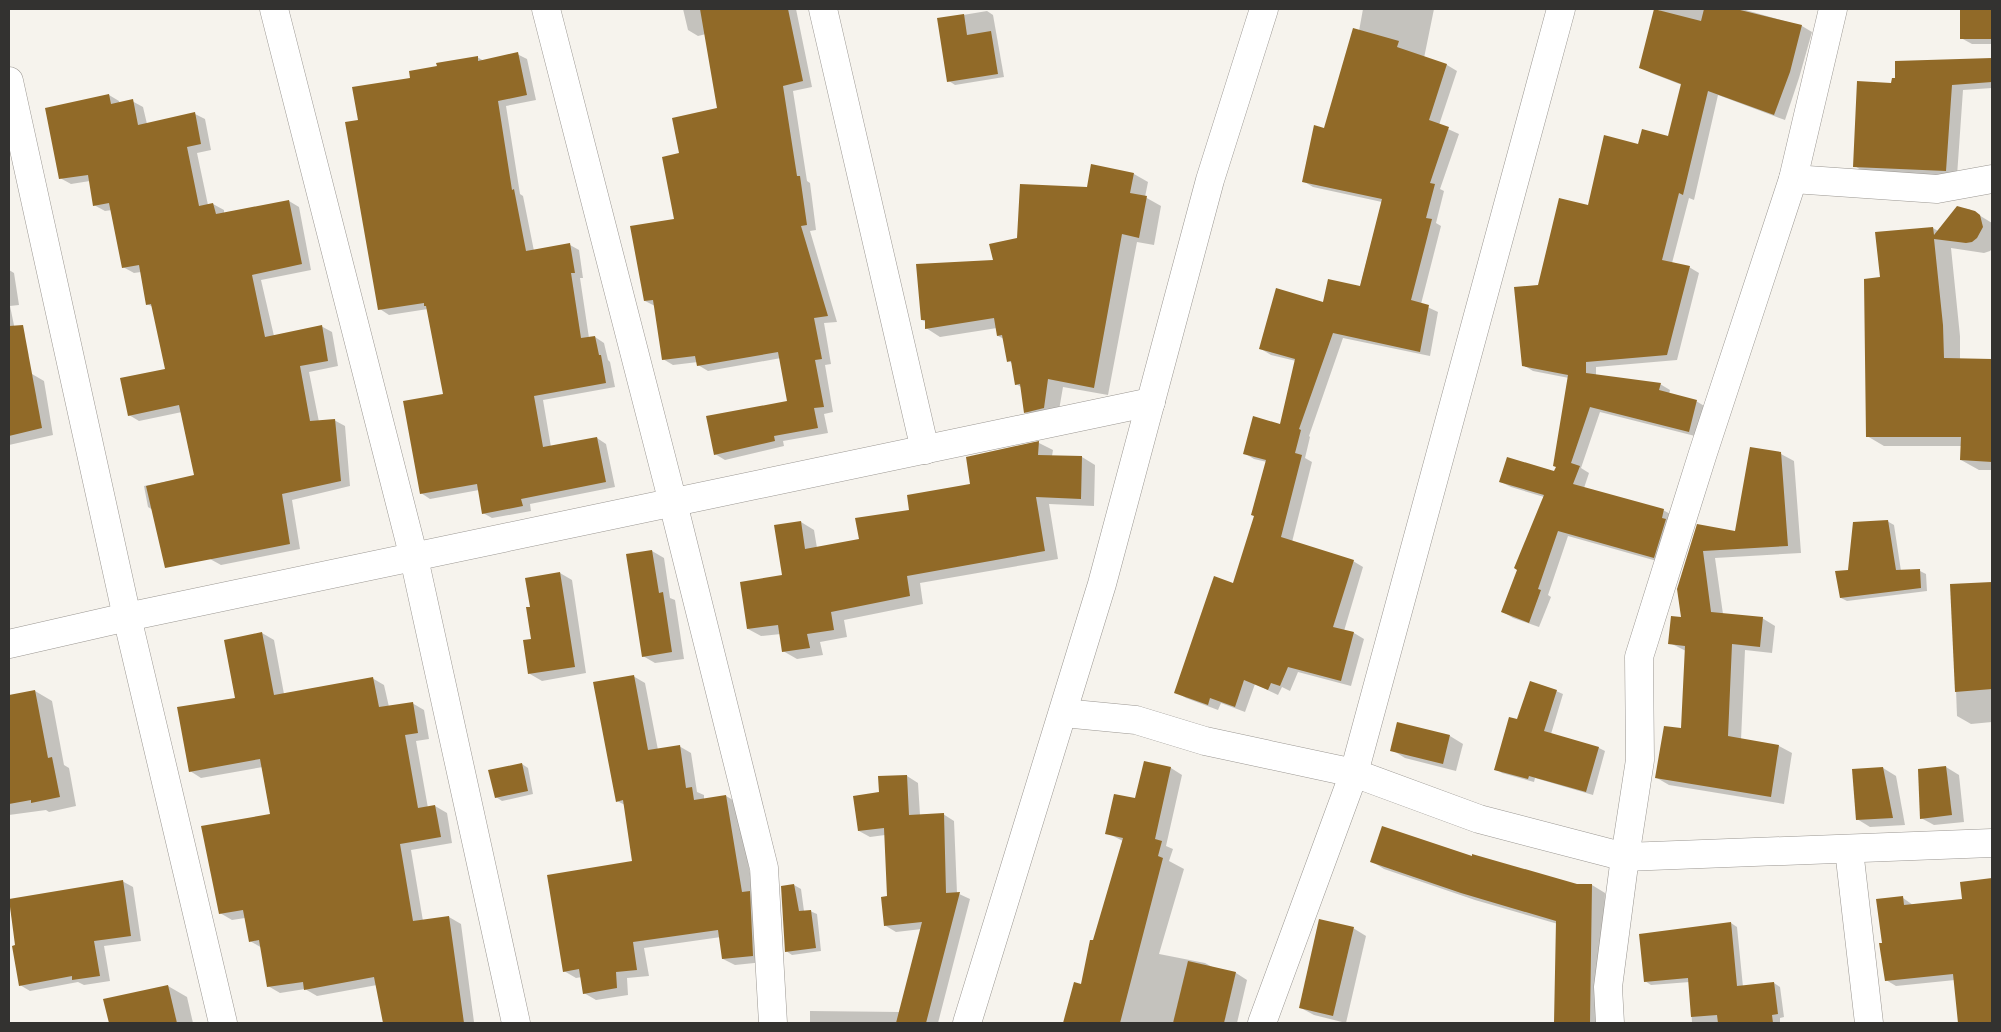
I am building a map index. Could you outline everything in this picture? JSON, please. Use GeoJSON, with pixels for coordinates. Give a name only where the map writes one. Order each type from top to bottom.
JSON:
{"type":"FeatureCollection","features":[{"type":"Feature","properties":{"kind":"street"},"geometry":{"type":"LineString","coordinates":[[274,9],[414,558],[516,1023]]}},
{"type":"Feature","properties":{"kind":"street"},"geometry":{"type":"LineString","coordinates":[[546,9],[673,503],[764,868],[773,1023]]}},
{"type":"Feature","properties":{"kind":"street"},"geometry":{"type":"LineString","coordinates":[[823,9],[925,450]]}},
{"type":"Feature","properties":{"kind":"street"},"geometry":{"type":"LineString","coordinates":[[967,1023],[1102,584],[1210,180],[1264,9]]}},
{"type":"Feature","properties":{"kind":"street"},"geometry":{"type":"LineString","coordinates":[[1262,1023],[1354,773],[1561,9]]}},
{"type":"Feature","properties":{"kind":"street"},"geometry":{"type":"LineString","coordinates":[[1610,1023],[1608,987],[1640,760],[1639,657],[1703,453],[1793,179],[1833,9]]}},
{"type":"Feature","properties":{"kind":"street"},"geometry":{"type":"LineString","coordinates":[[9,81],[127,618],[223,1023]]}},
{"type":"Feature","properties":{"kind":"street"},"geometry":{"type":"LineString","coordinates":[[1793,179],[1937,189],[1992,179]]}},
{"type":"Feature","properties":{"kind":"street"},"geometry":{"type":"LineString","coordinates":[[9,644],[1151,402]]}},
{"type":"Feature","properties":{"kind":"street"},"geometry":{"type":"LineString","coordinates":[[1063,713],[1136,720],[1205,741],[1354,773],[1479,819],[1625,857],[1992,844]]}},
{"type":"Feature","properties":{"kind":"street"},"geometry":{"type":"LineString","coordinates":[[1849,850],[1869,1023]]}},
{"type":"Feature","properties":{"kind":"building"},"geometry":{"type":"Polygon","coordinates":[[[700,9],[788,9],[803,81],[783,86],[797,176],[800,176],[807,225],[801,226],[828,316],[814,318],[822,359],[815,360],[824,407],[814,408],[818,428],[774,436],[775,441],[714,455],[706,416],[787,401],[778,352],[697,366],[695,356],[662,360],[653,300],[644,301],[630,226],[674,219],[662,157],[679,153],[672,118],[717,108],[700,9]]]}},
{"type":"Feature","properties":{"kind":"building"},"geometry":{"type":"Polygon","coordinates":[[[1654,9],[1701,21],[1704,9],[1736,9],[1802,25],[1790,72],[1774,115],[1708,91],[1683,195],[1679,193],[1662,260],[1690,266],[1667,355],[1586,362],[1586,373],[1661,383],[1659,390],[1697,400],[1689,432],[1590,407],[1571,463],[1580,466],[1573,484],[1664,509],[1662,518],[1666,519],[1654,558],[1558,531],[1538,589],[1541,590],[1529,623],[1501,612],[1517,570],[1514,568],[1544,495],[1499,482],[1507,457],[1554,471],[1556,467],[1553,466],[1568,375],[1522,366],[1514,287],[1538,285],[1559,198],[1588,205],[1604,135],[1638,144],[1642,129],[1668,136],[1681,84],[1639,68],[1654,9]]]}},
{"type":"Feature","properties":{"kind":"building"},"geometry":{"type":"Polygon","coordinates":[[[1960,9],[1992,9],[1992,39],[1960,39],[1960,9]]]}},
{"type":"Feature","properties":{"kind":"building"},"geometry":{"type":"Polygon","coordinates":[[[964,14],[967,35],[991,31],[998,74],[947,82],[937,18],[964,14]]]}},
{"type":"Feature","properties":{"kind":"building"},"geometry":{"type":"Polygon","coordinates":[[[1353,28],[1399,41],[1397,47],[1447,64],[1429,120],[1449,127],[1430,183],[1435,184],[1426,218],[1432,219],[1411,300],[1429,305],[1420,352],[1333,333],[1299,429],[1301,430],[1295,453],[1302,455],[1281,537],[1354,560],[1333,627],[1354,632],[1341,681],[1288,667],[1280,686],[1271,683],[1268,690],[1244,680],[1235,707],[1210,698],[1208,705],[1174,693],[1214,576],[1233,583],[1254,516],[1251,515],[1266,460],[1243,454],[1253,416],[1280,424],[1295,359],[1259,349],[1276,288],[1323,302],[1328,279],[1360,286],[1382,199],[1302,182],[1314,125],[1324,128],[1353,28]]]}},
{"type":"Feature","properties":{"kind":"building"},"geometry":{"type":"Polygon","coordinates":[[[518,52],[527,95],[498,101],[512,190],[514,189],[526,251],[570,243],[575,273],[571,273],[581,338],[595,336],[599,355],[601,355],[606,383],[534,396],[543,447],[597,437],[606,482],[521,499],[523,506],[482,514],[477,484],[420,494],[403,401],[443,394],[426,306],[424,306],[424,303],[378,310],[345,122],[358,120],[352,87],[410,78],[409,71],[437,66],[436,63],[478,56],[478,61],[518,52]]]}},
{"type":"Feature","properties":{"kind":"building"},"geometry":{"type":"Polygon","coordinates":[[[1992,58],[1992,82],[1952,85],[1946,171],[1853,167],[1857,81],[1891,83],[1892,78],[1895,78],[1895,61],[1992,58]]]}},
{"type":"Feature","properties":{"kind":"building"},"geometry":{"type":"Polygon","coordinates":[[[109,94],[111,104],[133,99],[138,125],[195,112],[201,144],[187,147],[199,206],[213,203],[216,214],[289,200],[302,264],[252,275],[265,337],[322,325],[328,361],[300,366],[310,421],[335,419],[341,481],[282,494],[290,544],[165,568],[146,486],[194,475],[179,405],[128,416],[120,378],[165,369],[151,304],[146,305],[139,265],[122,268],[109,203],[93,206],[88,175],[59,179],[45,108],[109,94]]]}},
{"type":"Feature","properties":{"kind":"building"},"geometry":{"type":"Polygon","coordinates":[[[1091,164],[1134,173],[1130,193],[1147,196],[1139,238],[1122,234],[1094,388],[1048,379],[1044,408],[1024,413],[1020,384],[1015,385],[1011,361],[1007,362],[1002,335],[997,336],[994,318],[925,329],[925,320],[921,320],[916,264],[993,260],[989,244],[1017,238],[1020,184],[1087,187],[1091,164]]]}},
{"type":"Feature","properties":{"kind":"building"},"geometry":{"type":"Polygon","coordinates":[[[1957,206],[1975,211],[1980,215],[1983,227],[1977,238],[1972,242],[1934,239],[1943,325],[1944,358],[1992,359],[1992,462],[1960,460],[1961,437],[1866,437],[1864,279],[1880,277],[1875,232],[1933,227],[1934,235],[1957,206]]]}},
{"type":"Feature","properties":{"kind":"building"},"geometry":{"type":"Polygon","coordinates":[[[23,325],[42,428],[9,436],[9,326],[23,325]]]}},
{"type":"Feature","properties":{"kind":"building"},"geometry":{"type":"Polygon","coordinates":[[[1039,441],[1038,455],[1082,456],[1081,499],[1036,497],[1045,551],[907,576],[910,596],[831,612],[834,630],[807,634],[810,648],[782,652],[778,625],[747,629],[740,582],[782,575],[774,525],[801,521],[805,549],[859,539],[855,518],[909,510],[907,495],[970,484],[966,457],[1039,441]]]}},
{"type":"Feature","properties":{"kind":"building"},"geometry":{"type":"Polygon","coordinates":[[[1750,447],[1781,452],[1788,546],[1703,551],[1711,612],[1763,617],[1760,647],[1732,644],[1728,736],[1779,745],[1771,797],[1655,778],[1664,726],[1681,728],[1685,646],[1668,644],[1671,616],[1681,617],[1677,589],[1697,524],[1735,531],[1750,447]]]}},
{"type":"Feature","properties":{"kind":"building"},"geometry":{"type":"Polygon","coordinates":[[[1888,520],[1896,570],[1920,569],[1921,588],[1840,598],[1835,571],[1848,570],[1853,522],[1888,520]]]}},
{"type":"Feature","properties":{"kind":"building"},"geometry":{"type":"Polygon","coordinates":[[[652,550],[659,593],[663,592],[672,652],[642,657],[626,554],[652,550]]]}},
{"type":"Feature","properties":{"kind":"building"},"geometry":{"type":"Polygon","coordinates":[[[560,572],[575,667],[528,674],[523,640],[531,639],[526,607],[530,607],[525,578],[560,572]]]}},
{"type":"Feature","properties":{"kind":"building"},"geometry":{"type":"Polygon","coordinates":[[[1992,582],[1992,689],[1955,692],[1950,584],[1992,582]]]}},
{"type":"Feature","properties":{"kind":"building"},"geometry":{"type":"Polygon","coordinates":[[[262,632],[274,695],[373,677],[379,707],[413,702],[418,733],[405,735],[418,808],[435,805],[441,837],[400,844],[413,921],[449,916],[464,1023],[383,1023],[374,977],[304,990],[303,982],[267,987],[259,940],[249,942],[243,910],[219,914],[201,826],[270,814],[260,759],[189,772],[177,707],[235,698],[224,640],[262,632]]]}},
{"type":"Feature","properties":{"kind":"building"},"geometry":{"type":"Polygon","coordinates":[[[634,675],[648,750],[680,745],[686,788],[692,787],[694,800],[726,795],[742,892],[750,891],[753,956],[722,959],[718,930],[633,942],[637,970],[616,972],[617,988],[583,994],[579,969],[563,972],[547,875],[632,861],[623,800],[616,802],[593,682],[634,675]]]}},
{"type":"Feature","properties":{"kind":"building"},"geometry":{"type":"Polygon","coordinates":[[[1530,681],[1557,690],[1544,731],[1599,747],[1586,792],[1529,776],[1528,779],[1494,770],[1509,717],[1517,719],[1530,681]]]}},
{"type":"Feature","properties":{"kind":"building"},"geometry":{"type":"Polygon","coordinates":[[[35,690],[48,758],[52,757],[60,797],[31,803],[31,800],[9,804],[9,695],[35,690]]]}},
{"type":"Feature","properties":{"kind":"building"},"geometry":{"type":"Polygon","coordinates":[[[1397,722],[1450,735],[1443,764],[1390,751],[1397,722]]]}},
{"type":"Feature","properties":{"kind":"building"},"geometry":{"type":"Polygon","coordinates":[[[1144,761],[1171,767],[1155,839],[1162,841],[1158,856],[1163,858],[1120,1023],[1063,1023],[1074,982],[1081,984],[1090,940],[1093,940],[1123,838],[1105,834],[1114,794],[1135,798],[1144,761]]]}},
{"type":"Feature","properties":{"kind":"building"},"geometry":{"type":"Polygon","coordinates":[[[522,763],[528,791],[495,798],[488,770],[522,763]]]}},
{"type":"Feature","properties":{"kind":"building"},"geometry":{"type":"Polygon","coordinates":[[[1946,766],[1952,815],[1920,819],[1918,769],[1946,766]]]}},
{"type":"Feature","properties":{"kind":"building"},"geometry":{"type":"Polygon","coordinates":[[[1883,767],[1893,818],[1856,820],[1852,769],[1883,767]]]}},
{"type":"Feature","properties":{"kind":"building"},"geometry":{"type":"Polygon","coordinates":[[[907,775],[909,815],[944,813],[946,893],[960,892],[926,1023],[896,1023],[922,922],[884,926],[881,897],[887,896],[884,828],[858,831],[853,796],[879,792],[878,776],[907,775]]]}},
{"type":"Feature","properties":{"kind":"building"},"geometry":{"type":"Polygon","coordinates":[[[1382,826],[1472,856],[1472,854],[1577,884],[1592,884],[1590,1023],[1554,1023],[1556,921],[1461,893],[1370,862],[1382,826]]]}},
{"type":"Feature","properties":{"kind":"building"},"geometry":{"type":"Polygon","coordinates":[[[1992,878],[1992,1023],[1958,1023],[1953,974],[1885,981],[1879,943],[1882,943],[1876,899],[1903,896],[1904,905],[1962,899],[1960,882],[1992,878]]]}},
{"type":"Feature","properties":{"kind":"building"},"geometry":{"type":"Polygon","coordinates":[[[123,880],[131,936],[94,941],[100,976],[72,980],[72,976],[19,986],[12,946],[15,945],[9,899],[123,880]]]}},
{"type":"Feature","properties":{"kind":"building"},"geometry":{"type":"Polygon","coordinates":[[[794,884],[799,911],[811,910],[816,948],[785,952],[781,886],[794,884]]]}},
{"type":"Feature","properties":{"kind":"building"},"geometry":{"type":"Polygon","coordinates":[[[1319,919],[1354,927],[1333,1016],[1299,1008],[1319,919]]]}},
{"type":"Feature","properties":{"kind":"building"},"geometry":{"type":"Polygon","coordinates":[[[1731,922],[1737,986],[1774,982],[1778,1014],[1772,1015],[1773,1023],[1718,1023],[1717,1015],[1691,1017],[1688,978],[1644,982],[1639,934],[1731,922]]]}},
{"type":"Feature","properties":{"kind":"building"},"geometry":{"type":"Polygon","coordinates":[[[1188,961],[1236,972],[1224,1023],[1173,1023],[1188,961]]]}},
{"type":"Feature","properties":{"kind":"building"},"geometry":{"type":"Polygon","coordinates":[[[168,985],[177,1023],[109,1023],[103,999],[168,985]]]}}]}
